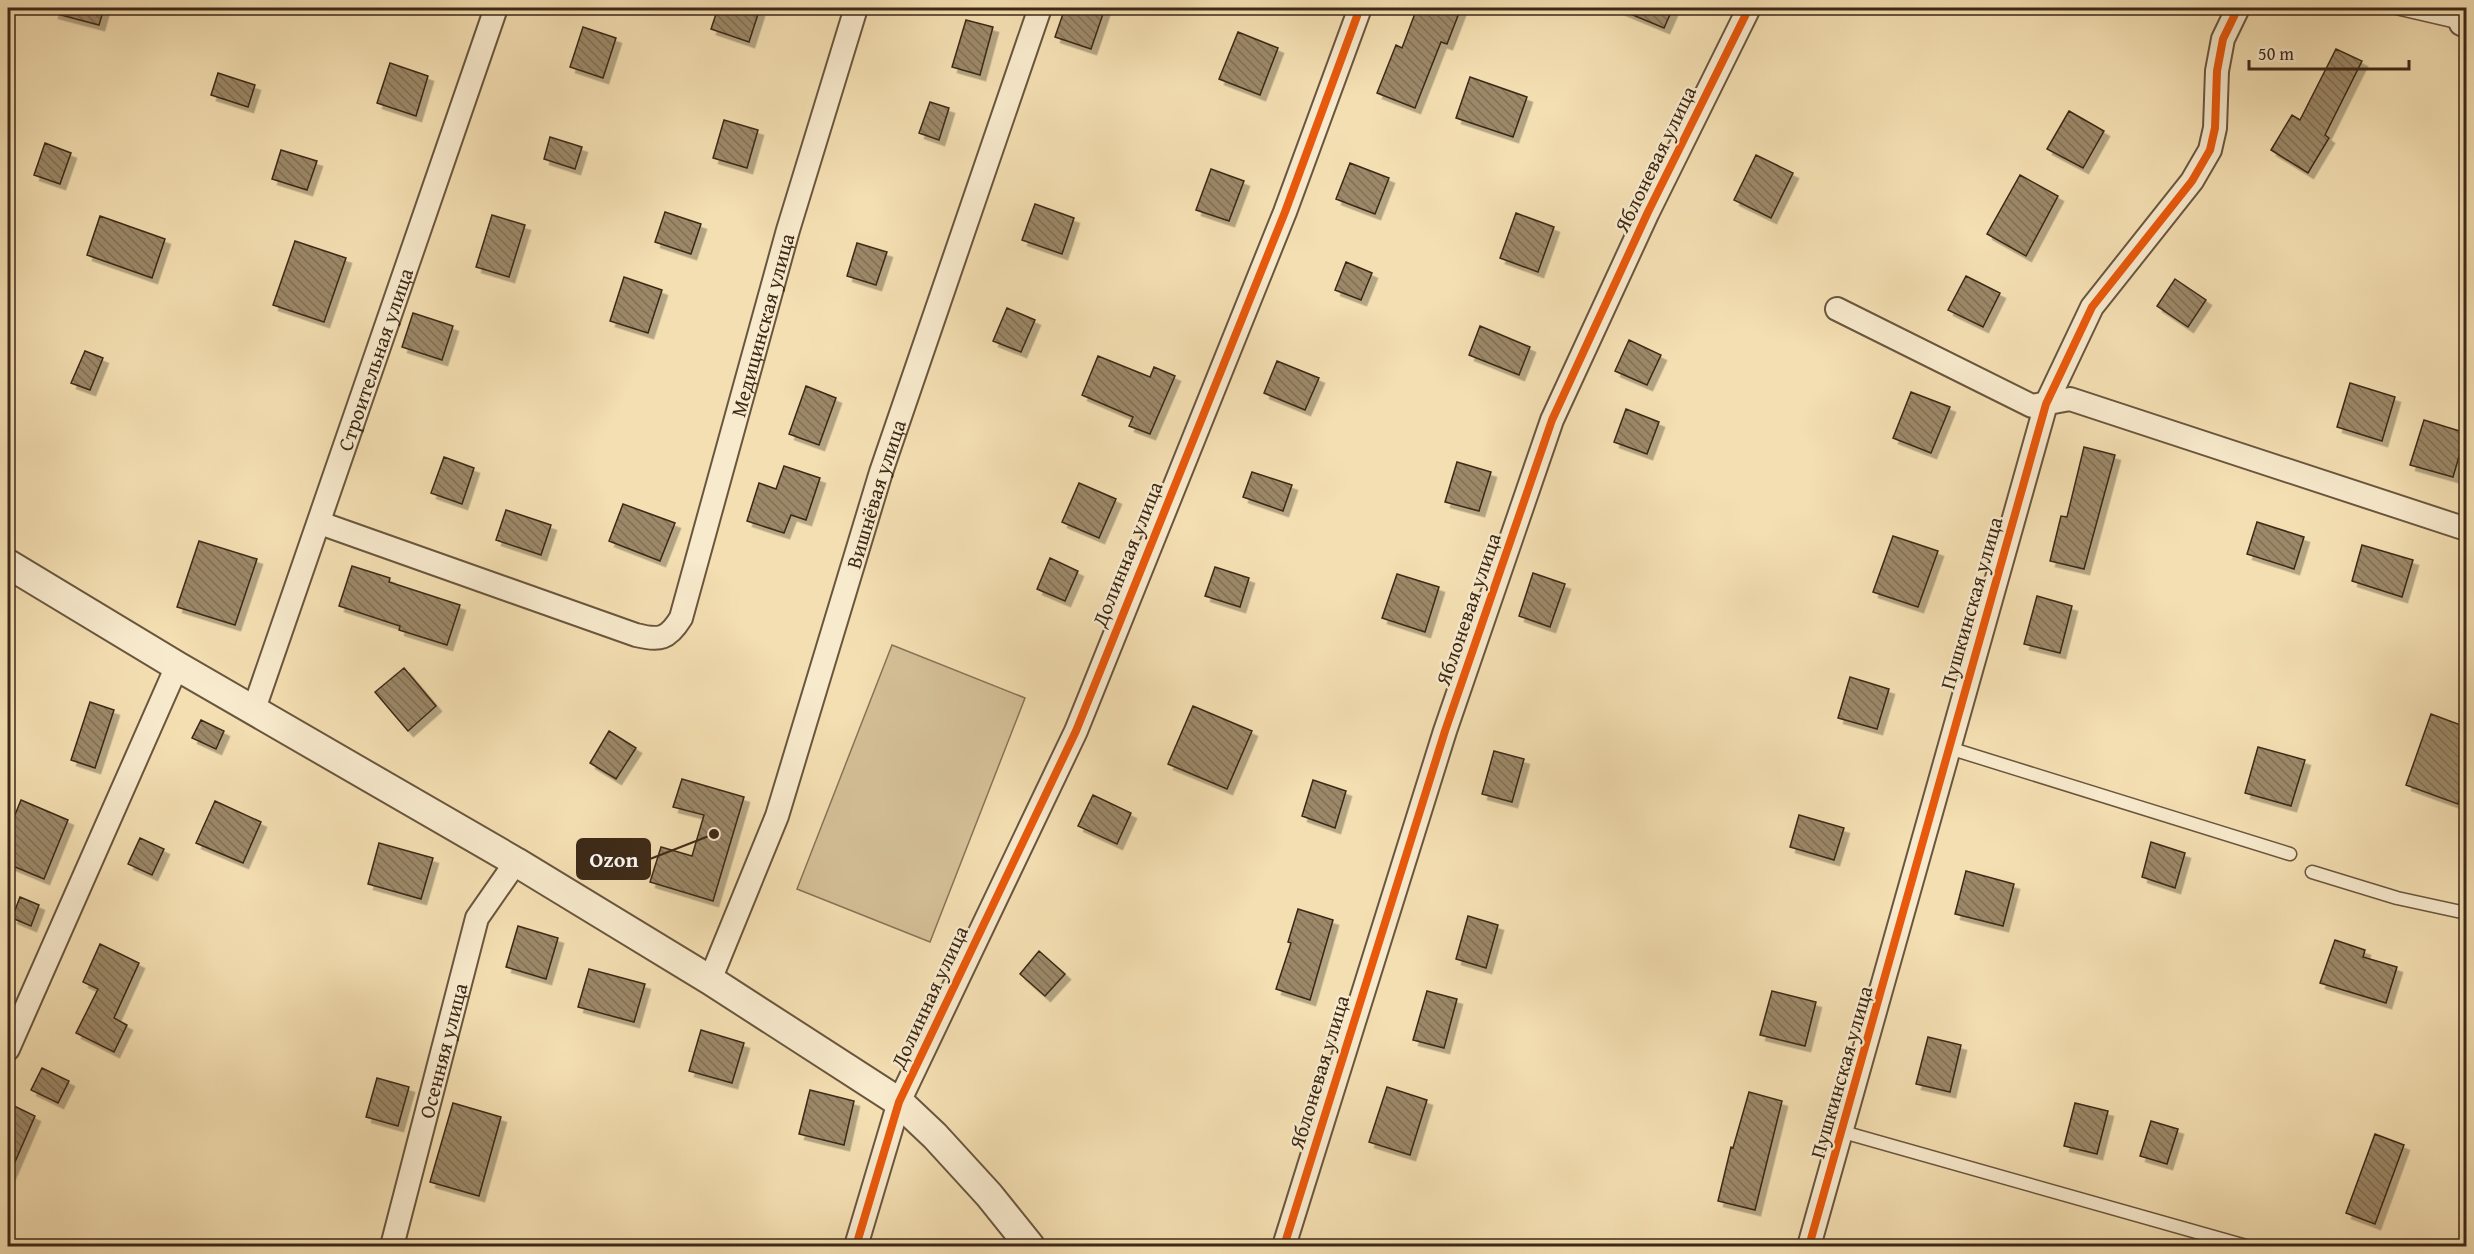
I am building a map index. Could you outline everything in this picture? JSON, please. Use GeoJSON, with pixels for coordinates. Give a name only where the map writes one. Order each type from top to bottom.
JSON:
{"type":"FeatureCollection","features":[{"type":"Feature","properties":{"kind":"street","name":"Строительная улица"},"geometry":{"type":"LineString","coordinates":[[254,709],[496,8]]}},
{"type":"Feature","properties":{"kind":"street","name":"Медицинская улица"},"geometry":{"type":"LineString","coordinates":[[320,523],[636,635],[650,638],[663,637],[672,632],[681,618],[788,230],[856,8]]}},
{"type":"Feature","properties":{"kind":"street","name":"Вишнёвая улица"},"geometry":{"type":"LineString","coordinates":[[710,980],[777,816],[881,471],[1040,8]]}},
{"type":"Feature","properties":{"kind":"street","name":"Долинная улица"},"geometry":{"type":"LineString","coordinates":[[856,1246],[899,1102],[1076,731],[1285,212],[1360,8]]}},
{"type":"Feature","properties":{"kind":"street","name":"Яблоневая улица"},"geometry":{"type":"LineString","coordinates":[[1284,1246],[1445,731],[1552,420],[1648,212],[1749,8]]}},
{"type":"Feature","properties":{"kind":"street","name":"Пушкинская улица"},"geometry":{"type":"LineString","coordinates":[[1809,1246],[1843,1132],[2046,404],[2092,307],[2192,181],[2210,150],[2214,128],[2217,72],[2223,39],[2238,8]]}},
{"type":"Feature","properties":{"kind":"street"},"geometry":{"type":"LineString","coordinates":[[1837,309],[2032,406],[2070,399],[2466,529]]}},
{"type":"Feature","properties":{"kind":"street"},"geometry":{"type":"LineString","coordinates":[[8,564],[177,666],[516,862],[710,980],[899,1102],[974,1178],[1030,1246]]}},
{"type":"Feature","properties":{"kind":"street"},"geometry":{"type":"LineString","coordinates":[[8,1049],[177,666]]}},
{"type":"Feature","properties":{"kind":"street","name":"Осенняя улица"},"geometry":{"type":"LineString","coordinates":[[392,1246],[477,918],[516,862]]}},
{"type":"Feature","properties":{"kind":"lane"},"geometry":{"type":"LineString","coordinates":[[2396,8],[2465,19]]}},
{"type":"Feature","properties":{"kind":"lane"},"geometry":{"type":"LineString","coordinates":[[1949,748],[2290,854]]}},
{"type":"Feature","properties":{"kind":"lane"},"geometry":{"type":"LineString","coordinates":[[2312,872],[2397,898],[2466,913]]}},
{"type":"Feature","properties":{"kind":"lane"},"geometry":{"type":"LineString","coordinates":[[1843,1132],[2246,1246]]}},
{"type":"Feature","properties":{"kind":"shaded area"},"geometry":{"type":"Polygon","coordinates":[[[892,645],[1025,698],[930,942],[797,889],[892,645]]]}},
{"type":"Feature","properties":{"kind":"building"},"geometry":{"type":"Polygon","coordinates":[[[54,8],[104,8],[99,25],[53,13],[54,8]]]}},
{"type":"Feature","properties":{"kind":"building"},"geometry":{"type":"Polygon","coordinates":[[[718,8],[748,8],[759,11],[749,42],[711,29],[718,8]]]}},
{"type":"Feature","properties":{"kind":"building"},"geometry":{"type":"Polygon","coordinates":[[[1065,8],[1105,8],[1091,49],[1055,37],[1065,8]]]}},
{"type":"Feature","properties":{"kind":"building"},"geometry":{"type":"Polygon","coordinates":[[[1417,8],[1461,8],[1447,44],[1441,42],[1415,108],[1377,93],[1396,45],[1402,48],[1417,8]]]}},
{"type":"Feature","properties":{"kind":"building"},"geometry":{"type":"Polygon","coordinates":[[[1616,8],[1673,8],[1664,28],[1616,8]]]}},
{"type":"Feature","properties":{"kind":"building"},"geometry":{"type":"Polygon","coordinates":[[[966,20],[993,27],[980,75],[952,67],[966,20]]]}},
{"type":"Feature","properties":{"kind":"building"},"geometry":{"type":"Polygon","coordinates":[[[583,27],[616,38],[603,78],[570,67],[583,27]]]}},
{"type":"Feature","properties":{"kind":"building"},"geometry":{"type":"Polygon","coordinates":[[[1238,32],[1278,48],[1260,95],[1219,79],[1238,32]]]}},
{"type":"Feature","properties":{"kind":"building"},"geometry":{"type":"Polygon","coordinates":[[[2336,49],[2362,61],[2325,135],[2329,138],[2308,173],[2271,150],[2292,115],[2300,120],[2336,49]]]}},
{"type":"Feature","properties":{"kind":"building"},"geometry":{"type":"Polygon","coordinates":[[[390,63],[428,76],[416,116],[377,103],[390,63]]]}},
{"type":"Feature","properties":{"kind":"building"},"geometry":{"type":"Polygon","coordinates":[[[218,73],[255,85],[248,107],[211,95],[218,73]]]}},
{"type":"Feature","properties":{"kind":"building"},"geometry":{"type":"Polygon","coordinates":[[[1470,77],[1527,97],[1513,137],[1456,118],[1470,77]]]}},
{"type":"Feature","properties":{"kind":"building"},"geometry":{"type":"Polygon","coordinates":[[[930,102],[949,108],[939,140],[919,133],[930,102]]]}},
{"type":"Feature","properties":{"kind":"building"},"geometry":{"type":"Polygon","coordinates":[[[2069,111],[2104,131],[2083,168],[2047,149],[2069,111]]]}},
{"type":"Feature","properties":{"kind":"building"},"geometry":{"type":"Polygon","coordinates":[[[724,120],[758,130],[747,168],[713,158],[724,120]]]}},
{"type":"Feature","properties":{"kind":"building"},"geometry":{"type":"Polygon","coordinates":[[[550,137],[582,147],[575,169],[544,159],[550,137]]]}},
{"type":"Feature","properties":{"kind":"building"},"geometry":{"type":"Polygon","coordinates":[[[45,143],[71,153],[60,184],[34,175],[45,143]]]}},
{"type":"Feature","properties":{"kind":"building"},"geometry":{"type":"Polygon","coordinates":[[[281,150],[317,161],[307,190],[272,179],[281,150]]]}},
{"type":"Feature","properties":{"kind":"building"},"geometry":{"type":"Polygon","coordinates":[[[1756,155],[1793,173],[1771,218],[1734,200],[1756,155]]]}},
{"type":"Feature","properties":{"kind":"building"},"geometry":{"type":"Polygon","coordinates":[[[1350,163],[1389,178],[1375,214],[1336,199],[1350,163]]]}},
{"type":"Feature","properties":{"kind":"building"},"geometry":{"type":"Polygon","coordinates":[[[1211,169],[1244,181],[1229,221],[1196,210],[1211,169]]]}},
{"type":"Feature","properties":{"kind":"building"},"geometry":{"type":"Polygon","coordinates":[[[2020,175],[2058,196],[2026,256],[1987,234],[2020,175]]]}},
{"type":"Feature","properties":{"kind":"building"},"geometry":{"type":"Polygon","coordinates":[[[1035,204],[1074,218],[1062,254],[1022,240],[1035,204]]]}},
{"type":"Feature","properties":{"kind":"building"},"geometry":{"type":"Polygon","coordinates":[[[665,212],[701,224],[691,254],[655,242],[665,212]]]}},
{"type":"Feature","properties":{"kind":"building"},"geometry":{"type":"Polygon","coordinates":[[[1516,213],[1554,227],[1538,272],[1500,258],[1516,213]]]}},
{"type":"Feature","properties":{"kind":"building"},"geometry":{"type":"Polygon","coordinates":[[[492,215],[525,225],[509,277],[476,267],[492,215]]]}},
{"type":"Feature","properties":{"kind":"building"},"geometry":{"type":"Polygon","coordinates":[[[100,216],[165,239],[152,278],[87,255],[100,216]]]}},
{"type":"Feature","properties":{"kind":"building"},"geometry":{"type":"Polygon","coordinates":[[[295,241],[346,258],[324,322],[273,305],[295,241]]]}},
{"type":"Feature","properties":{"kind":"building"},"geometry":{"type":"Polygon","coordinates":[[[857,243],[887,252],[876,285],[847,276],[857,243]]]}},
{"type":"Feature","properties":{"kind":"building"},"geometry":{"type":"Polygon","coordinates":[[[1346,262],[1372,273],[1361,300],[1335,290],[1346,262]]]}},
{"type":"Feature","properties":{"kind":"building"},"geometry":{"type":"Polygon","coordinates":[[[1966,276],[2000,293],[1983,327],[1948,310],[1966,276]]]}},
{"type":"Feature","properties":{"kind":"building"},"geometry":{"type":"Polygon","coordinates":[[[624,277],[662,290],[648,333],[610,321],[624,277]]]}},
{"type":"Feature","properties":{"kind":"building"},"geometry":{"type":"Polygon","coordinates":[[[2175,279],[2206,300],[2188,327],[2157,306],[2175,279]]]}},
{"type":"Feature","properties":{"kind":"building"},"geometry":{"type":"Polygon","coordinates":[[[1007,308],[1035,320],[1021,352],[993,341],[1007,308]]]}},
{"type":"Feature","properties":{"kind":"building"},"geometry":{"type":"Polygon","coordinates":[[[413,313],[453,326],[442,360],[402,347],[413,313]]]}},
{"type":"Feature","properties":{"kind":"building"},"geometry":{"type":"Polygon","coordinates":[[[1480,326],[1530,347],[1519,375],[1469,355],[1480,326]]]}},
{"type":"Feature","properties":{"kind":"building"},"geometry":{"type":"Polygon","coordinates":[[[1629,340],[1661,355],[1647,385],[1615,371],[1629,340]]]}},
{"type":"Feature","properties":{"kind":"building"},"geometry":{"type":"Polygon","coordinates":[[[85,351],[103,358],[90,390],[71,383],[85,351]]]}},
{"type":"Feature","properties":{"kind":"building"},"geometry":{"type":"Polygon","coordinates":[[[1098,356],[1150,377],[1154,367],[1175,376],[1150,434],[1129,426],[1133,417],[1082,395],[1098,356]]]}},
{"type":"Feature","properties":{"kind":"building"},"geometry":{"type":"Polygon","coordinates":[[[1277,361],[1319,378],[1305,410],[1264,393],[1277,361]]]}},
{"type":"Feature","properties":{"kind":"building"},"geometry":{"type":"Polygon","coordinates":[[[2350,383],[2395,397],[2382,441],[2337,427],[2350,383]]]}},
{"type":"Feature","properties":{"kind":"building"},"geometry":{"type":"Polygon","coordinates":[[[806,386],[836,398],[819,445],[789,434],[806,386]]]}},
{"type":"Feature","properties":{"kind":"building"},"geometry":{"type":"Polygon","coordinates":[[[1911,392],[1950,407],[1931,453],[1893,438],[1911,392]]]}},
{"type":"Feature","properties":{"kind":"building"},"geometry":{"type":"Polygon","coordinates":[[[1626,409],[1659,422],[1647,454],[1614,442],[1626,409]]]}},
{"type":"Feature","properties":{"kind":"building"},"geometry":{"type":"Polygon","coordinates":[[[2424,420],[2466,433],[2453,477],[2410,465],[2424,420]]]}},
{"type":"Feature","properties":{"kind":"building"},"geometry":{"type":"Polygon","coordinates":[[[2084,447],[2115,455],[2084,569],[2050,561],[2061,516],[2067,517],[2084,447]]]}},
{"type":"Feature","properties":{"kind":"building"},"geometry":{"type":"Polygon","coordinates":[[[444,457],[474,468],[462,504],[431,493],[444,457]]]}},
{"type":"Feature","properties":{"kind":"building"},"geometry":{"type":"Polygon","coordinates":[[[1457,462],[1491,472],[1479,511],[1445,502],[1457,462]]]}},
{"type":"Feature","properties":{"kind":"building"},"geometry":{"type":"Polygon","coordinates":[[[784,466],[820,478],[806,520],[791,515],[784,533],[747,521],[759,483],[776,489],[784,466]]]}},
{"type":"Feature","properties":{"kind":"building"},"geometry":{"type":"Polygon","coordinates":[[[1252,472],[1292,485],[1283,511],[1243,497],[1252,472]]]}},
{"type":"Feature","properties":{"kind":"building"},"geometry":{"type":"Polygon","coordinates":[[[1079,483],[1116,499],[1099,538],[1062,522],[1079,483]]]}},
{"type":"Feature","properties":{"kind":"building"},"geometry":{"type":"Polygon","coordinates":[[[623,504],[675,523],[660,561],[609,541],[623,504]]]}},
{"type":"Feature","properties":{"kind":"building"},"geometry":{"type":"Polygon","coordinates":[[[506,510],[551,525],[541,555],[496,540],[506,510]]]}},
{"type":"Feature","properties":{"kind":"building"},"geometry":{"type":"Polygon","coordinates":[[[2257,522],[2304,537],[2294,569],[2247,554],[2257,522]]]}},
{"type":"Feature","properties":{"kind":"building"},"geometry":{"type":"Polygon","coordinates":[[[1893,536],[1938,551],[1918,607],[1873,592],[1893,536]]]}},
{"type":"Feature","properties":{"kind":"building"},"geometry":{"type":"Polygon","coordinates":[[[199,541],[257,559],[235,625],[177,607],[199,541]]]}},
{"type":"Feature","properties":{"kind":"building"},"geometry":{"type":"Polygon","coordinates":[[[2362,545],[2413,560],[2402,597],[2352,581],[2362,545]]]}},
{"type":"Feature","properties":{"kind":"building"},"geometry":{"type":"Polygon","coordinates":[[[1050,558],[1078,571],[1065,601],[1037,589],[1050,558]]]}},
{"type":"Feature","properties":{"kind":"building"},"geometry":{"type":"Polygon","coordinates":[[[352,566],[390,578],[389,582],[460,605],[447,645],[399,630],[400,626],[339,606],[352,566]]]}},
{"type":"Feature","properties":{"kind":"building"},"geometry":{"type":"Polygon","coordinates":[[[1215,567],[1249,578],[1240,607],[1205,596],[1215,567]]]}},
{"type":"Feature","properties":{"kind":"building"},"geometry":{"type":"Polygon","coordinates":[[[1533,573],[1565,584],[1550,627],[1519,616],[1533,573]]]}},
{"type":"Feature","properties":{"kind":"building"},"geometry":{"type":"Polygon","coordinates":[[[1397,574],[1439,587],[1425,632],[1382,618],[1397,574]]]}},
{"type":"Feature","properties":{"kind":"building"},"geometry":{"type":"Polygon","coordinates":[[[2037,596],[2072,606],[2060,653],[2024,644],[2037,596]]]}},
{"type":"Feature","properties":{"kind":"building"},"geometry":{"type":"Polygon","coordinates":[[[404,668],[436,706],[408,731],[375,692],[404,668]]]}},
{"type":"Feature","properties":{"kind":"building"},"geometry":{"type":"Polygon","coordinates":[[[1850,677],[1889,689],[1877,729],[1838,718],[1850,677]]]}},
{"type":"Feature","properties":{"kind":"building"},"geometry":{"type":"Polygon","coordinates":[[[90,702],[114,710],[95,768],[71,760],[90,702]]]}},
{"type":"Feature","properties":{"kind":"building"},"geometry":{"type":"Polygon","coordinates":[[[1193,706],[1252,731],[1227,789],[1168,764],[1193,706]]]}},
{"type":"Feature","properties":{"kind":"building"},"geometry":{"type":"Polygon","coordinates":[[[2431,714],[2466,727],[2466,778],[2458,804],[2406,785],[2431,714]]]}},
{"type":"Feature","properties":{"kind":"building"},"geometry":{"type":"Polygon","coordinates":[[[201,720],[224,731],[216,749],[192,738],[201,720]]]}},
{"type":"Feature","properties":{"kind":"building"},"geometry":{"type":"Polygon","coordinates":[[[609,731],[636,748],[616,779],[590,763],[609,731]]]}},
{"type":"Feature","properties":{"kind":"building"},"geometry":{"type":"Polygon","coordinates":[[[2258,747],[2305,760],[2291,806],[2245,793],[2258,747]]]}},
{"type":"Feature","properties":{"kind":"building"},"geometry":{"type":"Polygon","coordinates":[[[1494,751],[1524,759],[1512,802],[1482,794],[1494,751]]]}},
{"type":"Feature","properties":{"kind":"building"},"geometry":{"type":"Polygon","coordinates":[[[682,779],[744,797],[713,901],[650,882],[661,847],[692,856],[704,815],[673,807],[682,779]]]}},
{"type":"Feature","properties":{"kind":"building"},"geometry":{"type":"Polygon","coordinates":[[[1313,780],[1346,791],[1335,828],[1302,816],[1313,780]]]}},
{"type":"Feature","properties":{"kind":"building"},"geometry":{"type":"Polygon","coordinates":[[[1093,795],[1131,813],[1117,844],[1078,826],[1093,795]]]}},
{"type":"Feature","properties":{"kind":"building"},"geometry":{"type":"Polygon","coordinates":[[[21,800],[68,820],[44,879],[8,864],[8,832],[21,800]]]}},
{"type":"Feature","properties":{"kind":"building"},"geometry":{"type":"Polygon","coordinates":[[[215,801],[261,822],[243,863],[196,843],[215,801]]]}},
{"type":"Feature","properties":{"kind":"building"},"geometry":{"type":"Polygon","coordinates":[[[1799,815],[1844,828],[1834,860],[1790,847],[1799,815]]]}},
{"type":"Feature","properties":{"kind":"building"},"geometry":{"type":"Polygon","coordinates":[[[140,838],[164,849],[152,875],[128,864],[140,838]]]}},
{"type":"Feature","properties":{"kind":"building"},"geometry":{"type":"Polygon","coordinates":[[[2151,842],[2185,853],[2175,888],[2142,877],[2151,842]]]}},
{"type":"Feature","properties":{"kind":"building"},"geometry":{"type":"Polygon","coordinates":[[[379,843],[433,858],[421,899],[368,884],[379,843]]]}},
{"type":"Feature","properties":{"kind":"building"},"geometry":{"type":"Polygon","coordinates":[[[1966,871],[2014,884],[2003,926],[1955,914],[1966,871]]]}},
{"type":"Feature","properties":{"kind":"building"},"geometry":{"type":"Polygon","coordinates":[[[20,897],[39,905],[31,926],[12,918],[20,897]]]}},
{"type":"Feature","properties":{"kind":"building"},"geometry":{"type":"Polygon","coordinates":[[[1298,909],[1333,920],[1310,1000],[1276,989],[1291,943],[1288,942],[1298,909]]]}},
{"type":"Feature","properties":{"kind":"building"},"geometry":{"type":"Polygon","coordinates":[[[1468,916],[1498,925],[1486,968],[1456,959],[1468,916]]]}},
{"type":"Feature","properties":{"kind":"building"},"geometry":{"type":"Polygon","coordinates":[[[518,926],[558,938],[546,979],[506,967],[518,926]]]}},
{"type":"Feature","properties":{"kind":"building"},"geometry":{"type":"Polygon","coordinates":[[[2335,940],[2365,950],[2363,957],[2397,967],[2386,1003],[2320,983],[2335,940]]]}},
{"type":"Feature","properties":{"kind":"building"},"geometry":{"type":"Polygon","coordinates":[[[100,944],[139,963],[114,1018],[127,1025],[114,1052],[76,1033],[98,989],[83,982],[100,944]]]}},
{"type":"Feature","properties":{"kind":"building"},"geometry":{"type":"Polygon","coordinates":[[[1039,951],[1065,974],[1045,996],[1020,974],[1039,951]]]}},
{"type":"Feature","properties":{"kind":"building"},"geometry":{"type":"Polygon","coordinates":[[[589,969],[645,984],[634,1022],[578,1007],[589,969]]]}},
{"type":"Feature","properties":{"kind":"building"},"geometry":{"type":"Polygon","coordinates":[[[1427,991],[1457,999],[1444,1048],[1413,1040],[1427,991]]]}},
{"type":"Feature","properties":{"kind":"building"},"geometry":{"type":"Polygon","coordinates":[[[1772,991],[1816,1002],[1805,1046],[1760,1035],[1772,991]]]}},
{"type":"Feature","properties":{"kind":"building"},"geometry":{"type":"Polygon","coordinates":[[[701,1030],[744,1043],[732,1083],[689,1071],[701,1030]]]}},
{"type":"Feature","properties":{"kind":"building"},"geometry":{"type":"Polygon","coordinates":[[[1928,1037],[1961,1045],[1950,1092],[1916,1084],[1928,1037]]]}},
{"type":"Feature","properties":{"kind":"building"},"geometry":{"type":"Polygon","coordinates":[[[42,1068],[69,1081],[58,1103],[31,1090],[42,1068]]]}},
{"type":"Feature","properties":{"kind":"building"},"geometry":{"type":"Polygon","coordinates":[[[377,1078],[409,1087],[398,1126],[366,1117],[377,1078]]]}},
{"type":"Feature","properties":{"kind":"building"},"geometry":{"type":"Polygon","coordinates":[[[1387,1087],[1427,1100],[1410,1155],[1369,1142],[1387,1087]]]}},
{"type":"Feature","properties":{"kind":"building"},"geometry":{"type":"Polygon","coordinates":[[[810,1090],[854,1101],[844,1145],[799,1134],[810,1090]]]}},
{"type":"Feature","properties":{"kind":"building"},"geometry":{"type":"Polygon","coordinates":[[[1749,1092],[1782,1101],[1755,1210],[1718,1201],[1731,1147],[1733,1148],[1749,1092]]]}},
{"type":"Feature","properties":{"kind":"building"},"geometry":{"type":"Polygon","coordinates":[[[8,1103],[35,1116],[8,1178],[8,1103]]]}},
{"type":"Feature","properties":{"kind":"building"},"geometry":{"type":"Polygon","coordinates":[[[453,1103],[501,1117],[479,1196],[430,1182],[453,1103]]]}},
{"type":"Feature","properties":{"kind":"building"},"geometry":{"type":"Polygon","coordinates":[[[2075,1103],[2108,1111],[2097,1154],[2064,1146],[2075,1103]]]}},
{"type":"Feature","properties":{"kind":"building"},"geometry":{"type":"Polygon","coordinates":[[[2151,1121],[2178,1129],[2167,1164],[2140,1156],[2151,1121]]]}},
{"type":"Feature","properties":{"kind":"building"},"geometry":{"type":"Polygon","coordinates":[[[2375,1134],[2404,1145],[2375,1224],[2346,1213],[2375,1134]]]}},
{"type":"Feature","properties":{"kind":"cycle path"},"geometry":{"type":"LineString","coordinates":[[856,1246],[899,1102],[1076,731],[1285,212],[1360,8]]}},
{"type":"Feature","properties":{"kind":"cycle path"},"geometry":{"type":"LineString","coordinates":[[1284,1246],[1445,731],[1552,420],[1648,212],[1749,8]]}},
{"type":"Feature","properties":{"kind":"cycle path"},"geometry":{"type":"LineString","coordinates":[[1809,1246],[2046,404],[2092,307],[2192,181],[2210,150],[2215,128],[2217,71],[2223,39],[2238,8]]}},
{"type":"Feature","properties":{"kind":"place","name":"Ozon"},"geometry":{"type":"Point","coordinates":[714,834]}}]}
